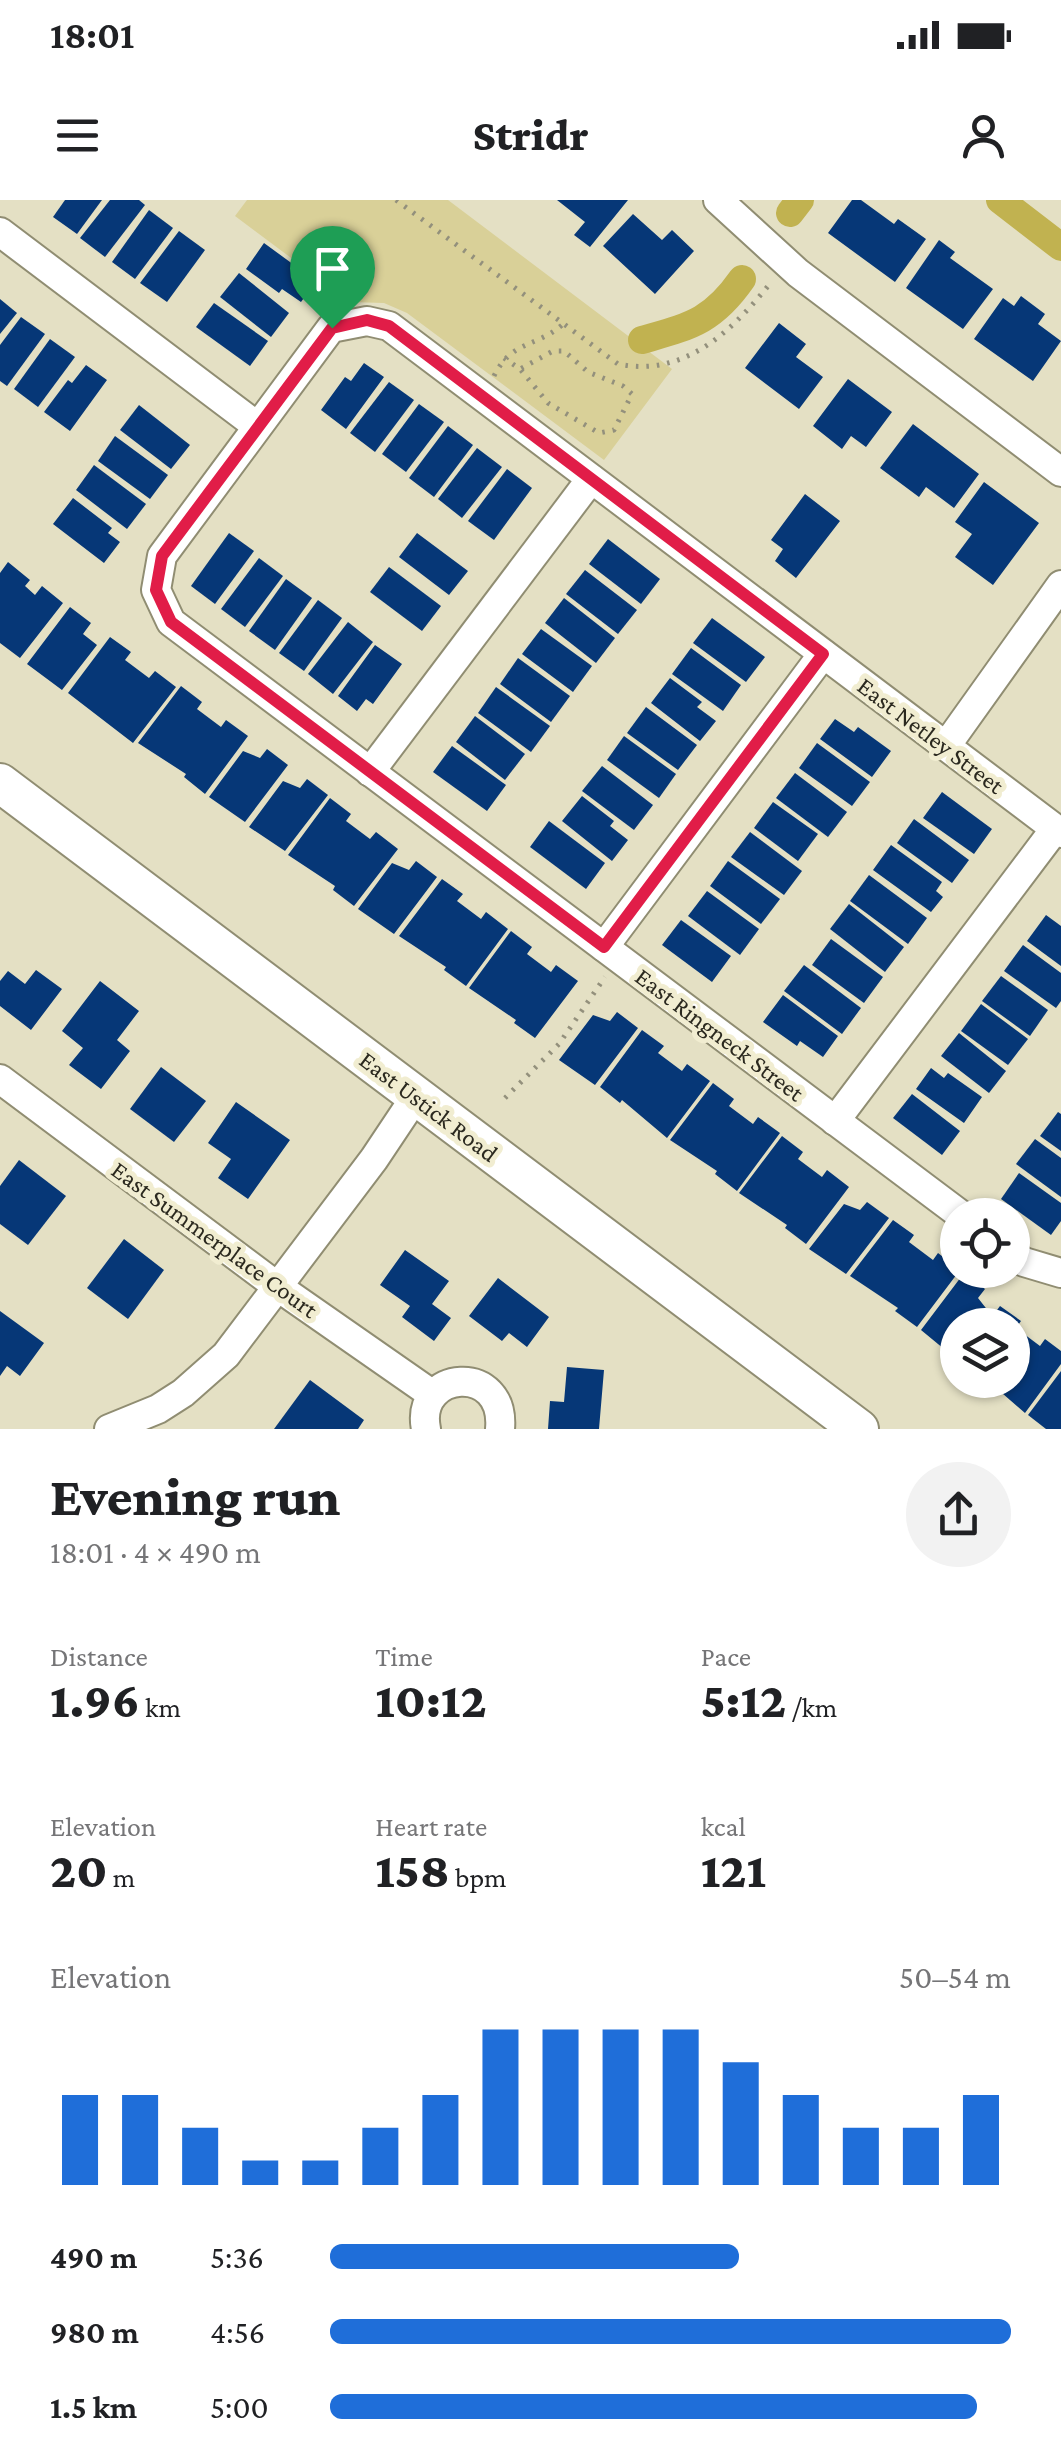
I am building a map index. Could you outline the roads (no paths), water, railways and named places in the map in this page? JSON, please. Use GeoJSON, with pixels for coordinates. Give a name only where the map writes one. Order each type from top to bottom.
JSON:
{"type":"FeatureCollection","features":[{"type":"Feature","properties":{"kind":"main road","name":"East Ustick Road"},"geometry":{"type":"LineString","coordinates":[[0,782],[859,1429]]}},
{"type":"Feature","properties":{"kind":"street"},"geometry":{"type":"LineString","coordinates":[[718,200],[786,262],[1061,472]]}},
{"type":"Feature","properties":{"kind":"street"},"geometry":{"type":"LineString","coordinates":[[0,232],[257,426]]}},
{"type":"Feature","properties":{"kind":"street","name":"East Netley Street"},"geometry":{"type":"LineString","coordinates":[[257,426],[332,328],[367,320],[389,326],[1058,831]]}},
{"type":"Feature","properties":{"kind":"street","name":"East Ringneck Street"},"geometry":{"type":"LineString","coordinates":[[257,426],[162,556],[156,590],[171,622],[940,1200]]}},
{"type":"Feature","properties":{"kind":"street"},"geometry":{"type":"LineString","coordinates":[[370,772],[591,479]]}},
{"type":"Feature","properties":{"kind":"street"},"geometry":{"type":"LineString","coordinates":[[946,746],[1061,585]]}},
{"type":"Feature","properties":{"kind":"street"},"geometry":{"type":"LineString","coordinates":[[611,953],[823,654]]}},
{"type":"Feature","properties":{"kind":"street"},"geometry":{"type":"LineString","coordinates":[[835,1121],[1058,831]]}},
{"type":"Feature","properties":{"kind":"street","name":"East Summerplace Court"},"geometry":{"type":"LineString","coordinates":[[0,1079],[278,1287],[433,1395]]}},
{"type":"Feature","properties":{"kind":"street"},"geometry":{"type":"LineString","coordinates":[[109,1429],[158,1409],[206,1376],[278,1287],[416,1096]]}},
{"type":"Feature","properties":{"kind":"street"},"geometry":{"type":"LineString","coordinates":[[1030,1264],[1060,1273]]}},
{"type":"Feature","properties":{"kind":"street"},"geometry":{"type":"LineString","coordinates":[[426,1429],[426,1408],[433,1395],[444,1385],[459,1381],[474,1382],[497,1401],[500,1429]]}},
{"type":"Feature","properties":{"kind":"waterway"},"geometry":{"type":"LineString","coordinates":[[790,213],[800,200]]}},
{"type":"Feature","properties":{"kind":"waterway"},"geometry":{"type":"LineString","coordinates":[[1000,200],[1061,247]]}},
{"type":"Feature","properties":{"kind":"waterway"},"geometry":{"type":"LineString","coordinates":[[642,340],[674,331],[710,314],[742,279]]}}]}
